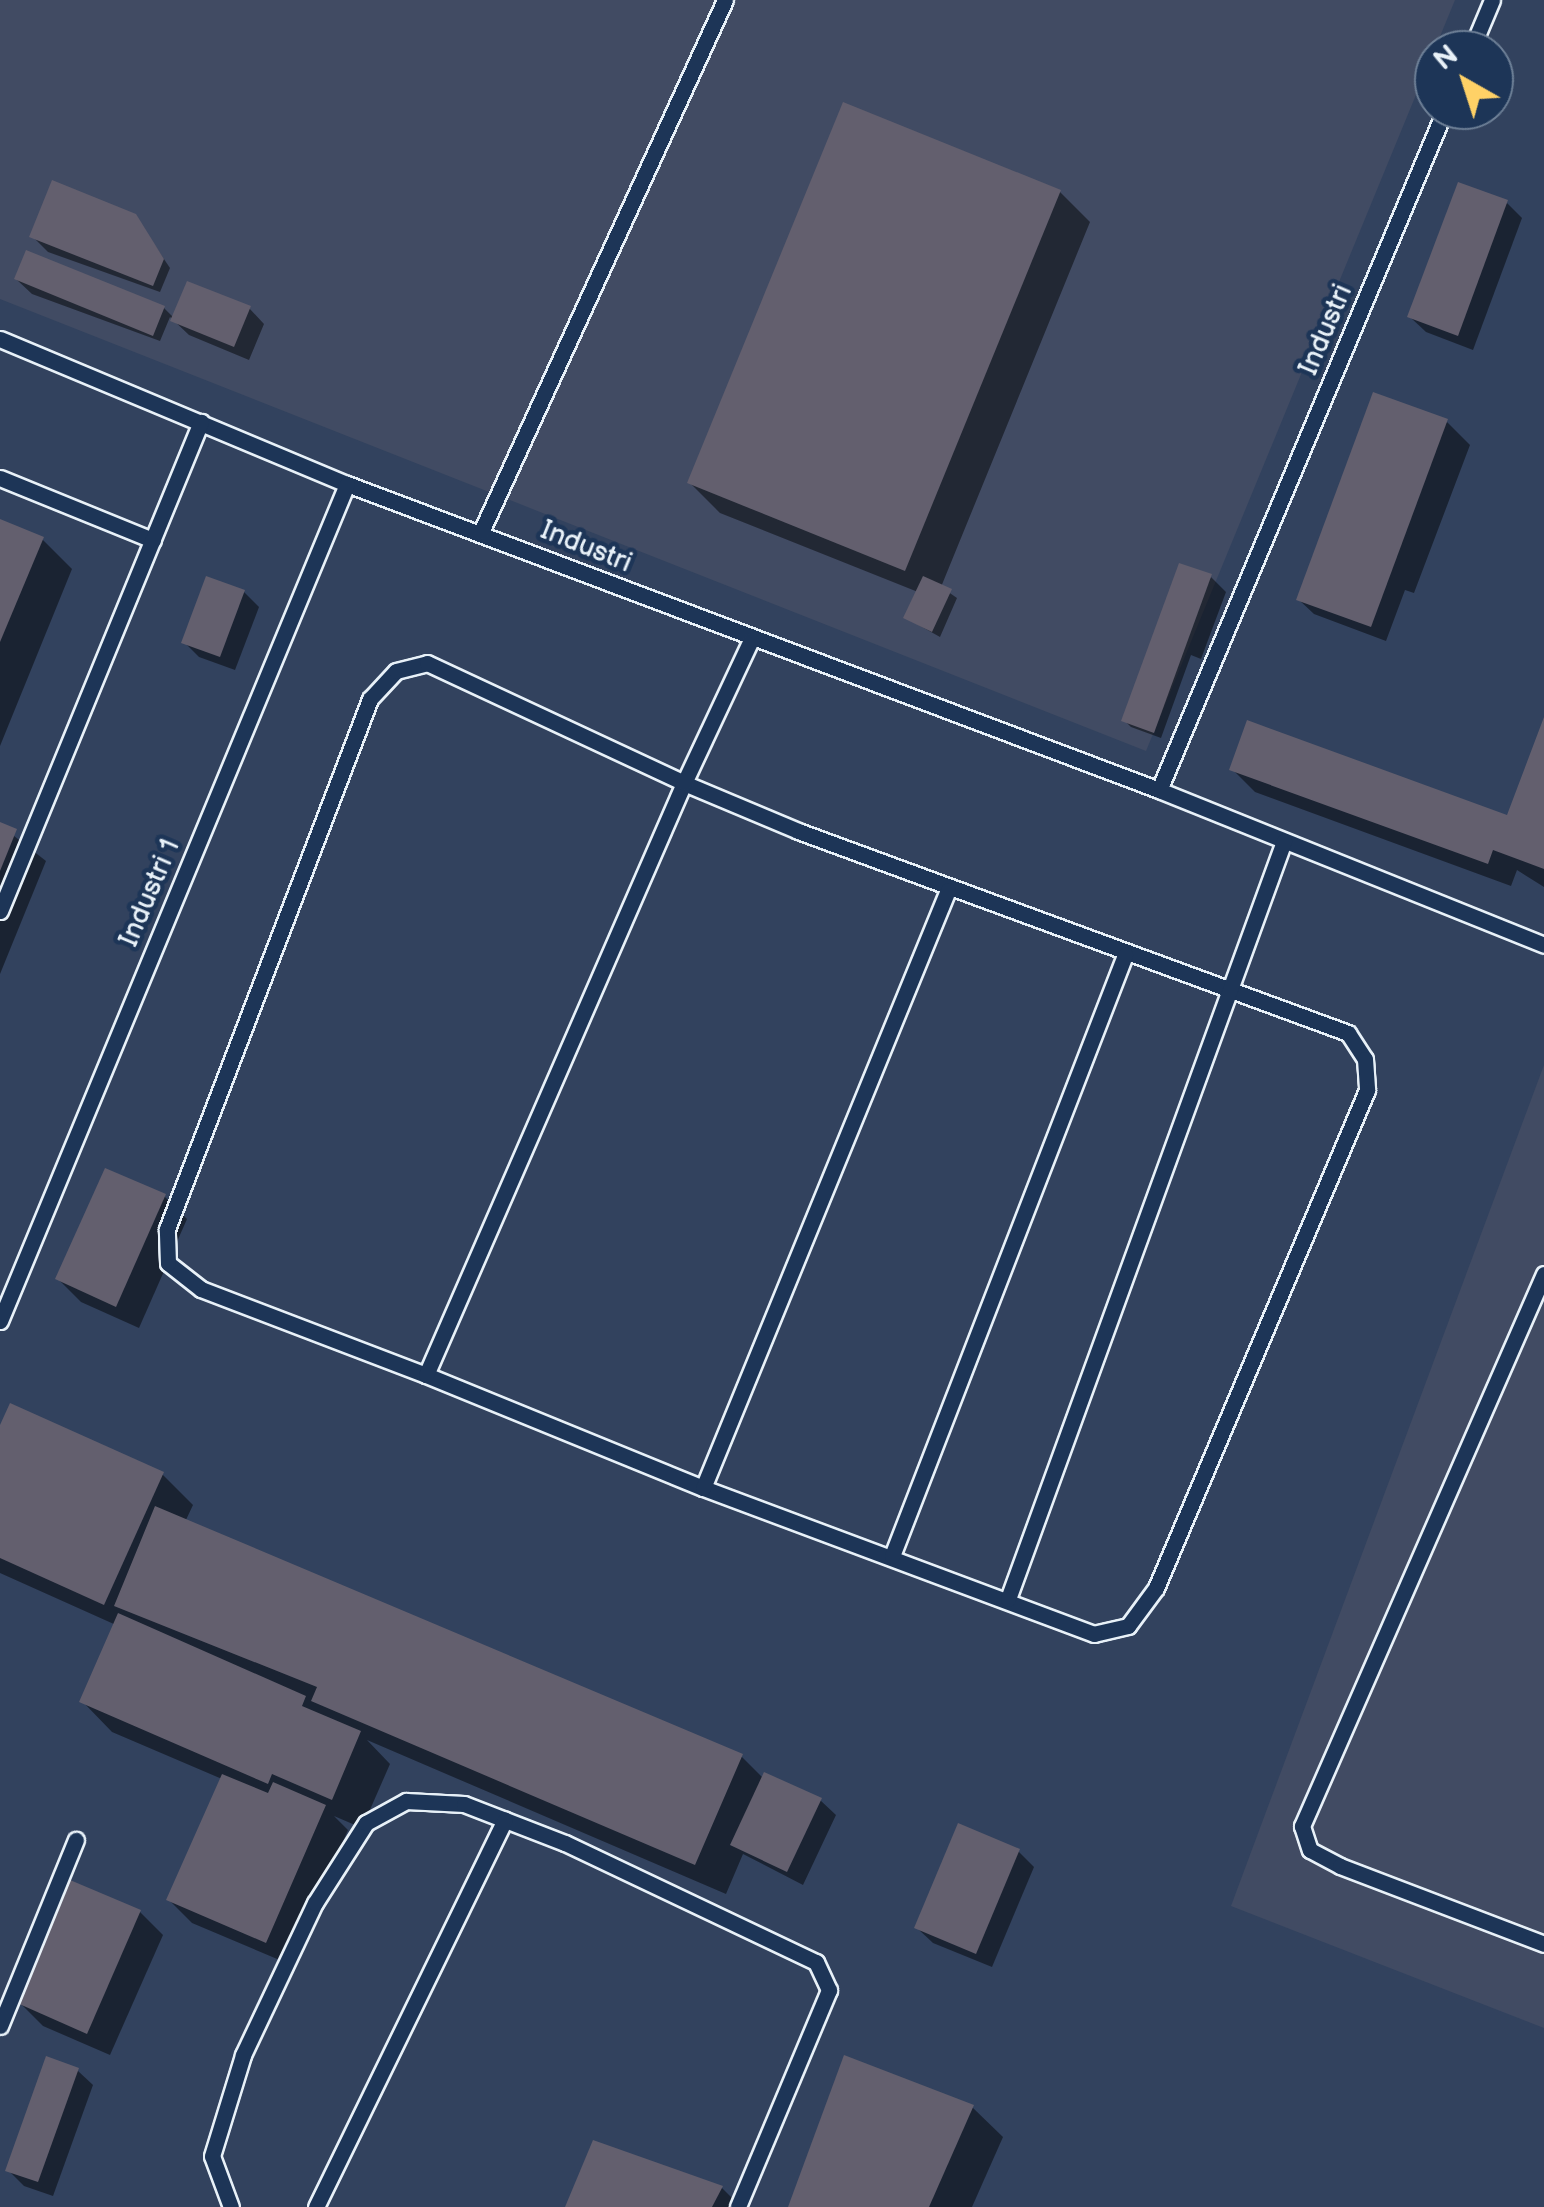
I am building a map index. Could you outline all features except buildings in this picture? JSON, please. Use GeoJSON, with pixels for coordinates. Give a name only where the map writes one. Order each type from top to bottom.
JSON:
{"type":"FeatureCollection","features":[{"type":"Feature","properties":{"kind":"lane"},"geometry":{"type":"LineString","coordinates":[[482,532],[725,0]]}},
{"type":"Feature","properties":{"kind":"lane"},"geometry":{"type":"LineString","coordinates":[[1479,30],[1492,0]]}},
{"type":"Feature","properties":{"kind":"lane","name":"Industri"},"geometry":{"type":"LineString","coordinates":[[1159,790],[1437,130]]}},
{"type":"Feature","properties":{"kind":"lane","name":"Industri"},"geometry":{"type":"LineString","coordinates":[[0,339],[347,484],[482,532],[751,640],[1159,790],[1544,945]]}},
{"type":"Feature","properties":{"kind":"lane"},"geometry":{"type":"LineString","coordinates":[[0,911],[202,422]]}},
{"type":"Feature","properties":{"kind":"lane"},"geometry":{"type":"LineString","coordinates":[[0,478],[153,540]]}},
{"type":"Feature","properties":{"kind":"lane","name":"Industri 1"},"geometry":{"type":"LineString","coordinates":[[0,1321],[347,484]]}},
{"type":"Feature","properties":{"kind":"lane"},"geometry":{"type":"LineString","coordinates":[[426,1375],[684,783],[751,640]]}},
{"type":"Feature","properties":{"kind":"lane"},"geometry":{"type":"LineString","coordinates":[[427,664],[684,783],[948,890],[1348,1034],[1365,1059],[1367,1090],[1156,1588],[1128,1626],[1094,1634],[703,1488],[426,1375],[200,1289],[168,1263],[168,1230],[370,699],[396,671],[427,664]]}},
{"type":"Feature","properties":{"kind":"lane"},"geometry":{"type":"LineString","coordinates":[[1008,1599],[1234,992],[1284,841]]}},
{"type":"Feature","properties":{"kind":"lane"},"geometry":{"type":"LineString","coordinates":[[703,1488],[948,890]]}},
{"type":"Feature","properties":{"kind":"lane"},"geometry":{"type":"LineString","coordinates":[[892,1556],[1125,956]]}},
{"type":"Feature","properties":{"kind":"lane"},"geometry":{"type":"LineString","coordinates":[[1544,1274],[1302,1826],[1310,1850],[1340,1866],[1544,1944]]}},
{"type":"Feature","properties":{"kind":"lane"},"geometry":{"type":"LineString","coordinates":[[231,2207],[212,2156],[242,2056],[315,1903],[366,1823],[406,1801],[464,1804],[505,1820],[816,1962],[826,1975],[829,1990],[738,2207]]}},
{"type":"Feature","properties":{"kind":"lane"},"geometry":{"type":"LineString","coordinates":[[316,2207],[505,1820]]}},
{"type":"Feature","properties":{"kind":"lane"},"geometry":{"type":"LineString","coordinates":[[0,2026],[76,1840]]}},
{"type":"Feature","properties":{"kind":"shaded area"},"geometry":{"type":"Polygon","coordinates":[[[0,0],[1455,0],[1443,30],[1414,30],[1414,100],[1146,751],[0,299],[0,0]]]}},
{"type":"Feature","properties":{"kind":"shaded area"},"geometry":{"type":"Polygon","coordinates":[[[1544,1065],[1544,2028],[1231,1906],[1544,1065]]]}}]}
